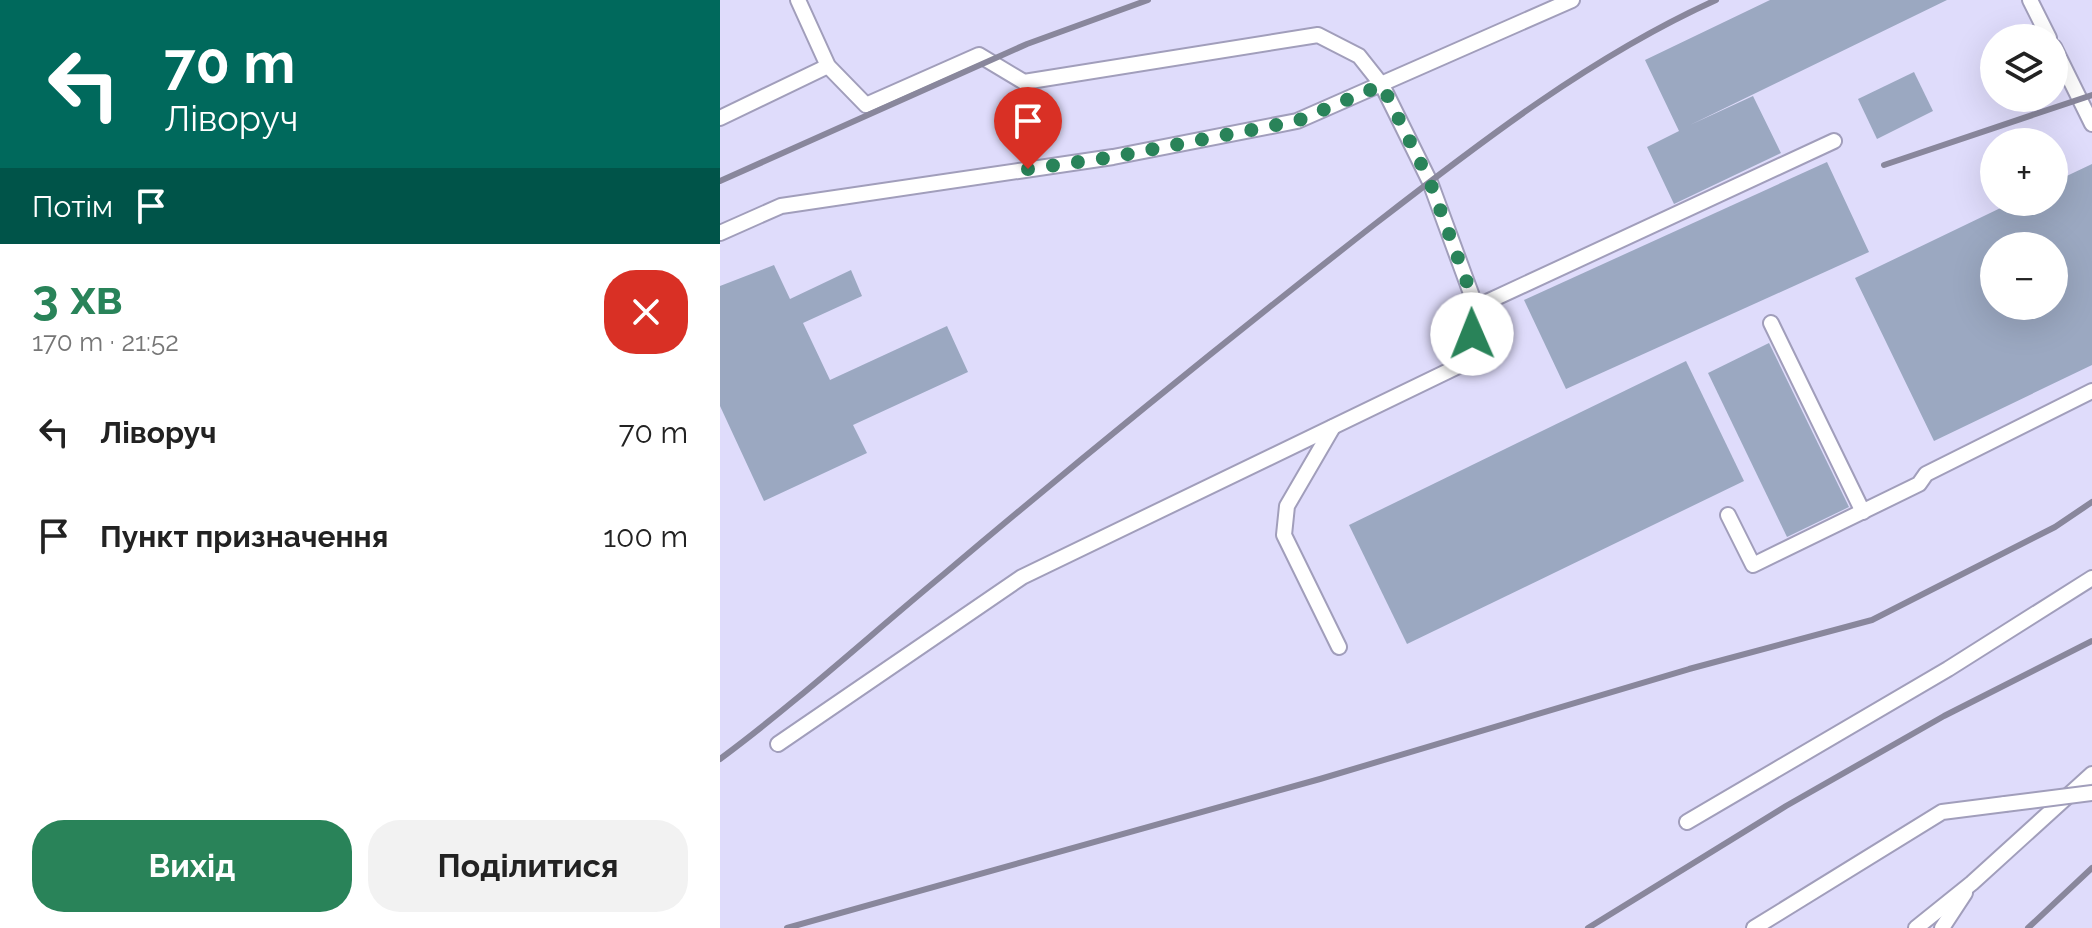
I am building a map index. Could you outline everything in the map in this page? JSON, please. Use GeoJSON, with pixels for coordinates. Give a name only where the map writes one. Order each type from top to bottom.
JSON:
{"type":"FeatureCollection","features":[{"type":"Feature","properties":{"kind":"lane"},"geometry":{"type":"LineString","coordinates":[[778,744],[1022,577],[1469,361],[1476,307],[1430,182],[1382,85],[1359,56],[1318,35],[1024,82],[979,55],[866,105],[828,66],[798,0]]}},
{"type":"Feature","properties":{"kind":"lane"},"geometry":{"type":"LineString","coordinates":[[720,233],[781,206],[1113,157],[1297,121],[1572,0]]}},
{"type":"Feature","properties":{"kind":"lane"},"geometry":{"type":"LineString","coordinates":[[2030,0],[2042,24]]}},
{"type":"Feature","properties":{"kind":"lane"},"geometry":{"type":"LineString","coordinates":[[720,118],[828,66]]}},
{"type":"Feature","properties":{"kind":"lane"},"geometry":{"type":"LineString","coordinates":[[2068,75],[2092,124]]}},
{"type":"Feature","properties":{"kind":"lane"},"geometry":{"type":"LineString","coordinates":[[1476,307],[1834,141]]}},
{"type":"Feature","properties":{"kind":"lane"},"geometry":{"type":"LineString","coordinates":[[1771,323],[1863,512]]}},
{"type":"Feature","properties":{"kind":"lane"},"geometry":{"type":"LineString","coordinates":[[1728,515],[1753,565],[1919,484],[1926,474],[2092,391]]}},
{"type":"Feature","properties":{"kind":"lane"},"geometry":{"type":"LineString","coordinates":[[1333,426],[1287,506],[1284,535],[1339,647]]}},
{"type":"Feature","properties":{"kind":"lane"},"geometry":{"type":"LineString","coordinates":[[1687,822],[1948,669],[2092,578]]}},
{"type":"Feature","properties":{"kind":"lane"},"geometry":{"type":"LineString","coordinates":[[1916,928],[1972,883],[2092,774]]}},
{"type":"Feature","properties":{"kind":"lane"},"geometry":{"type":"LineString","coordinates":[[1754,928],[1942,812],[2092,793]]}},
{"type":"Feature","properties":{"kind":"lane"},"geometry":{"type":"LineString","coordinates":[[1942,928],[1972,883]]}},
{"type":"Feature","properties":{"kind":"building"},"geometry":{"type":"Polygon","coordinates":[[[1770,0],[1947,0],[1690,125],[1753,96],[1781,153],[1674,204],[1647,147],[1679,131],[1645,60],[1770,0]]]}},
{"type":"Feature","properties":{"kind":"building"},"geometry":{"type":"Polygon","coordinates":[[[1914,72],[1933,111],[1877,139],[1858,99],[1914,72]]]}},
{"type":"Feature","properties":{"kind":"building"},"geometry":{"type":"Polygon","coordinates":[[[1827,162],[1869,252],[1566,389],[1524,300],[1827,162]]]}},
{"type":"Feature","properties":{"kind":"building"},"geometry":{"type":"Polygon","coordinates":[[[2092,164],[2092,365],[1934,441],[1855,278],[1984,216],[2068,216],[2068,175],[2092,164]]]}},
{"type":"Feature","properties":{"kind":"building"},"geometry":{"type":"Polygon","coordinates":[[[774,265],[790,299],[851,270],[862,296],[803,323],[830,380],[947,326],[968,372],[853,425],[867,453],[764,501],[720,406],[720,286],[774,265]]]}},
{"type":"Feature","properties":{"kind":"building"},"geometry":{"type":"Polygon","coordinates":[[[1769,343],[1849,507],[1787,537],[1708,373],[1769,343]]]}},
{"type":"Feature","properties":{"kind":"building"},"geometry":{"type":"Polygon","coordinates":[[[1686,361],[1744,481],[1407,644],[1349,525],[1686,361]]]}},
{"type":"Feature","properties":{"kind":"railway"},"geometry":{"type":"LineString","coordinates":[[720,181],[1027,44],[1148,0]]}},
{"type":"Feature","properties":{"kind":"railway"},"geometry":{"type":"LineString","coordinates":[[720,759],[1158,397],[1415,193],[1497,131],[1582,74],[1670,22],[1716,0]]}},
{"type":"Feature","properties":{"kind":"railway"},"geometry":{"type":"LineString","coordinates":[[1884,165],[2092,95]]}},
{"type":"Feature","properties":{"kind":"railway"},"geometry":{"type":"LineString","coordinates":[[787,928],[1320,779],[1689,669],[1872,620],[2055,527],[2092,502]]}},
{"type":"Feature","properties":{"kind":"railway"},"geometry":{"type":"LineString","coordinates":[[1588,928],[1786,806],[1944,716],[2092,641]]}},
{"type":"Feature","properties":{"kind":"railway"},"geometry":{"type":"LineString","coordinates":[[2028,928],[2092,868]]}},
{"type":"Feature","properties":{"kind":"route"},"geometry":{"type":"LineString","coordinates":[[1028,169],[1113,157],[1297,121],[1382,85],[1430,182],[1476,307],[1472,334]]}}]}
